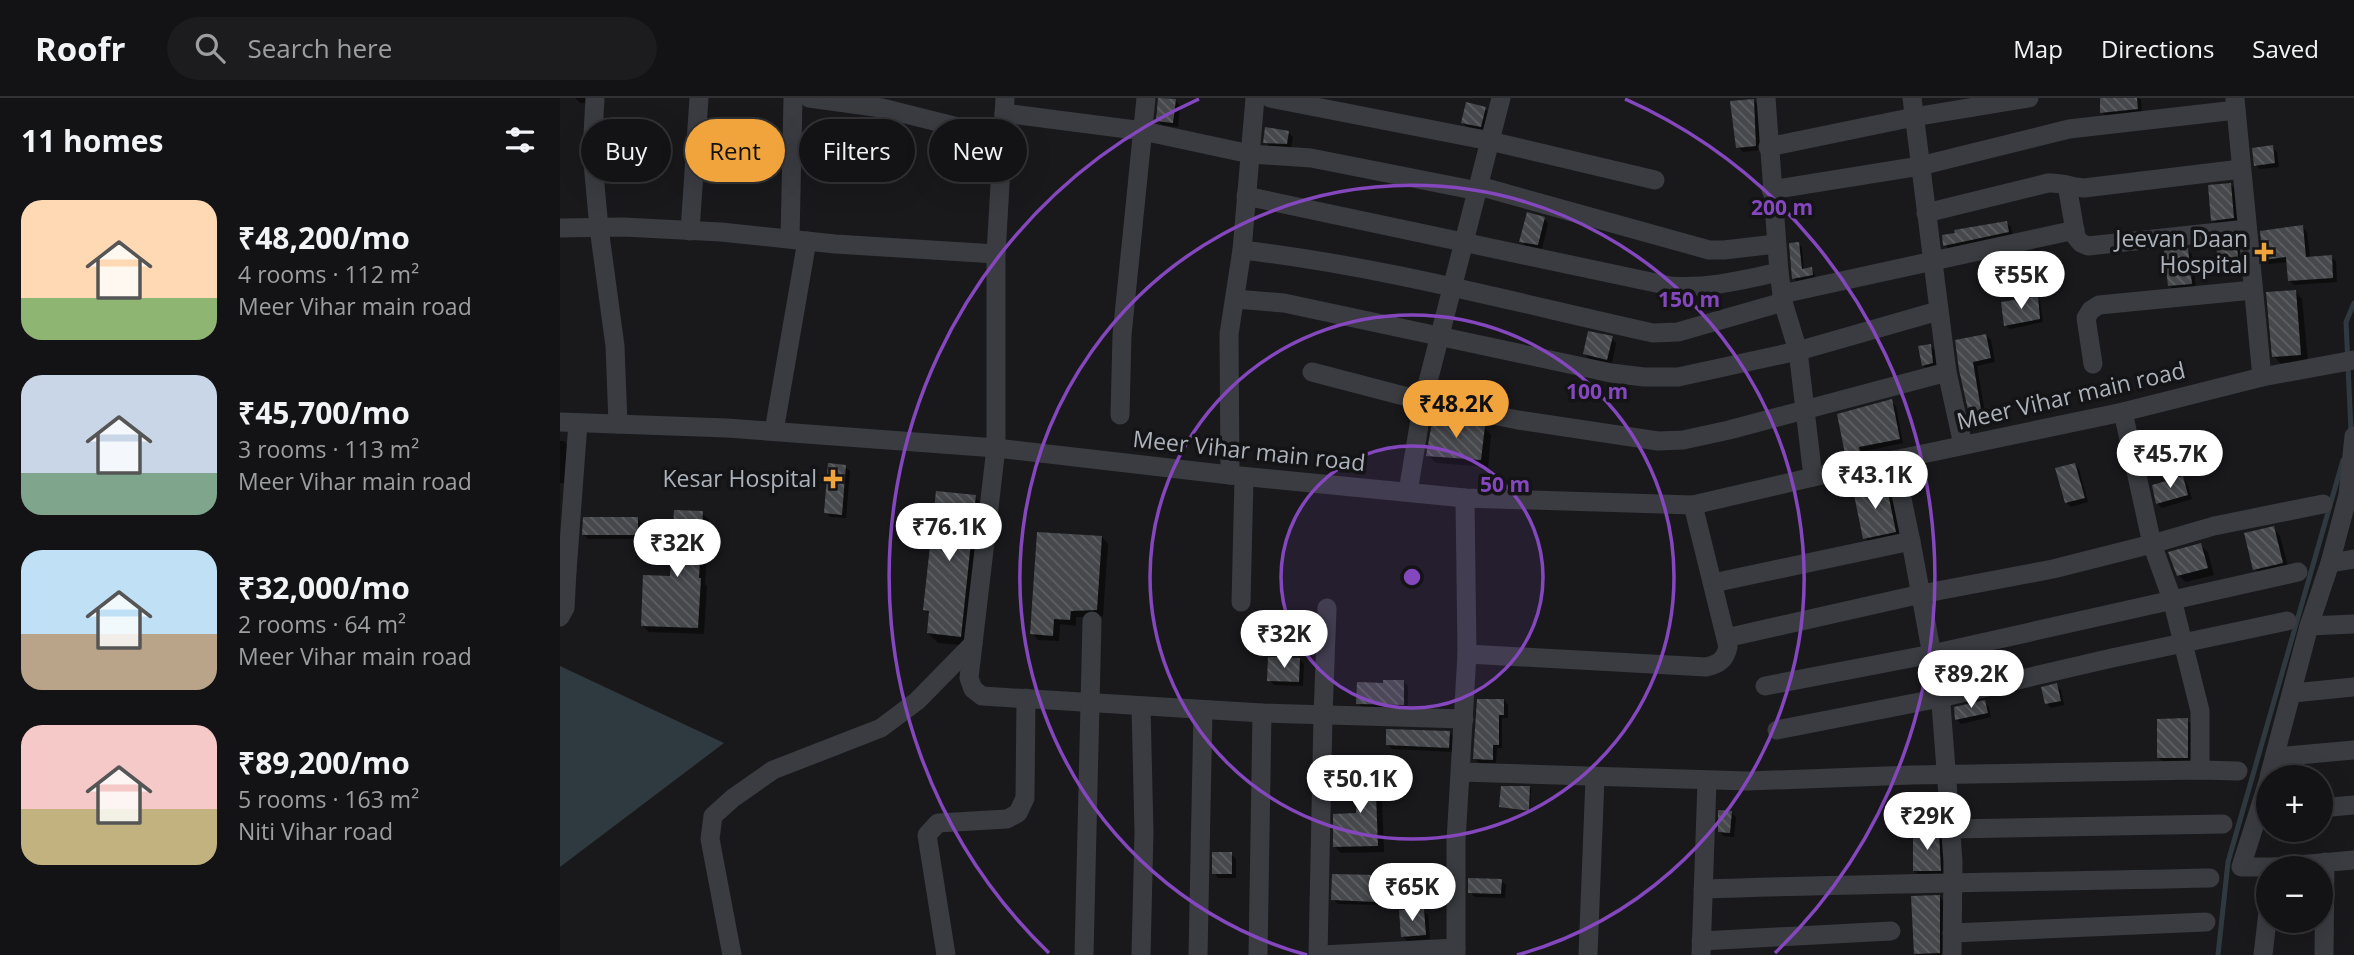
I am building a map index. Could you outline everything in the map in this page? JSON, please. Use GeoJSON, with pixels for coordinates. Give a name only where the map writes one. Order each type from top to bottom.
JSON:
{"type":"FeatureCollection","features":[{"type":"Feature","properties":{"kind":"street"},"geometry":{"type":"LineString","coordinates":[[595,98],[592,152],[615,346],[618,424]]}},
{"type":"Feature","properties":{"kind":"street"},"geometry":{"type":"LineString","coordinates":[[690,231],[699,98]]}},
{"type":"Feature","properties":{"kind":"street"},"geometry":{"type":"LineString","coordinates":[[774,431],[798,240],[793,98]]}},
{"type":"Feature","properties":{"kind":"street"},"geometry":{"type":"LineString","coordinates":[[809,98],[882,108],[929,120]]}},
{"type":"Feature","properties":{"kind":"street"},"geometry":{"type":"LineString","coordinates":[[1120,415],[1122,335],[1146,98]]}},
{"type":"Feature","properties":{"kind":"street"},"geometry":{"type":"LineString","coordinates":[[1241,602],[1229,334],[1242,250],[1255,98]]}},
{"type":"Feature","properties":{"kind":"street"},"geometry":{"type":"LineString","coordinates":[[1270,98],[1490,141],[1655,180]]}},
{"type":"Feature","properties":{"kind":"street"},"geometry":{"type":"LineString","coordinates":[[1408,492],[1423,401],[1501,98]]}},
{"type":"Feature","properties":{"kind":"street"},"geometry":{"type":"LineString","coordinates":[[1766,98],[1782,298],[1798,351],[1813,477]]}},
{"type":"Feature","properties":{"kind":"street"},"geometry":{"type":"LineString","coordinates":[[1768,147],[1913,108],[2029,98]]}},
{"type":"Feature","properties":{"kind":"street"},"geometry":{"type":"LineString","coordinates":[[1772,190],[1920,166],[2069,129],[2235,104],[2262,377]]}},
{"type":"Feature","properties":{"kind":"street"},"geometry":{"type":"LineString","coordinates":[[1005,105],[1250,154],[1311,158],[1478,188],[1709,250],[1776,244]]}},
{"type":"Feature","properties":{"kind":"street"},"geometry":{"type":"LineString","coordinates":[[1913,108],[1947,372],[1963,445]]}},
{"type":"Feature","properties":{"kind":"street"},"geometry":{"type":"LineString","coordinates":[[1926,213],[2048,183],[2060,182],[2084,188],[2241,169]]}},
{"type":"Feature","properties":{"kind":"street"},"geometry":{"type":"LineString","coordinates":[[1000,182],[996,254],[996,448],[969,678],[973,689],[982,696],[1090,704],[1323,716],[1464,719]]}},
{"type":"Feature","properties":{"kind":"street"},"geometry":{"type":"LineString","coordinates":[[2067,185],[2075,230],[2081,243],[2088,246],[2247,229]]}},
{"type":"Feature","properties":{"kind":"street"},"geometry":{"type":"LineString","coordinates":[[1246,196],[1670,286],[1718,286],[1779,272]]}},
{"type":"Feature","properties":{"kind":"street"},"geometry":{"type":"LineString","coordinates":[[560,228],[623,227],[996,254]]}},
{"type":"Feature","properties":{"kind":"street"},"geometry":{"type":"LineString","coordinates":[[1242,250],[1296,256],[1665,334],[1782,298],[1932,261],[2075,230]]}},
{"type":"Feature","properties":{"kind":"street"},"geometry":{"type":"LineString","coordinates":[[2094,364],[2086,317],[2099,305],[2253,290]]}},
{"type":"Feature","properties":{"kind":"street"},"geometry":{"type":"LineString","coordinates":[[1235,299],[1283,303],[1611,373],[1644,377],[1678,377],[1798,351],[1938,311]]}},
{"type":"Feature","properties":{"kind":"street","name":"Meer Vihar main road"},"geometry":{"type":"LineString","coordinates":[[569,422],[774,431],[996,448],[1237,476],[1465,498],[1693,505],[2123,412],[2262,377],[2346,361]]}},
{"type":"Feature","properties":{"kind":"street"},"geometry":{"type":"LineString","coordinates":[[1312,372],[1423,401],[1658,441],[1683,440],[1729,430],[1947,372]]}},
{"type":"Feature","properties":{"kind":"street"},"geometry":{"type":"LineString","coordinates":[[2123,412],[2152,544],[2172,599],[2200,711],[2200,770]]}},
{"type":"Feature","properties":{"kind":"street"},"geometry":{"type":"LineString","coordinates":[[560,617],[565,608],[563,571],[569,422]]}},
{"type":"Feature","properties":{"kind":"street"},"geometry":{"type":"LineString","coordinates":[[2273,765],[2309,626],[2351,494],[2354,436]]}},
{"type":"Feature","properties":{"kind":"street"},"geometry":{"type":"LineString","coordinates":[[1894,460],[1940,698],[1951,829],[1952,955]]}},
{"type":"Feature","properties":{"kind":"street"},"geometry":{"type":"LineString","coordinates":[[1328,608],[1323,716],[1320,955],[1456,951],[1457,841],[1467,654],[1465,498]]}},
{"type":"Feature","properties":{"kind":"street"},"geometry":{"type":"LineString","coordinates":[[1726,638],[1921,594],[2053,569],[2214,526],[2323,504]]}},
{"type":"Feature","properties":{"kind":"street"},"geometry":{"type":"LineString","coordinates":[[1467,654],[1706,667],[1717,665],[1725,658],[1726,638],[1693,505]]}},
{"type":"Feature","properties":{"kind":"street"},"geometry":{"type":"LineString","coordinates":[[1713,583],[1911,541]]}},
{"type":"Feature","properties":{"kind":"street"},"geometry":{"type":"LineString","coordinates":[[2330,563],[2354,559]]}},
{"type":"Feature","properties":{"kind":"street"},"geometry":{"type":"LineString","coordinates":[[1765,686],[1932,654],[2298,572]]}},
{"type":"Feature","properties":{"kind":"street"},"geometry":{"type":"LineString","coordinates":[[1084,955],[1092,621]]}},
{"type":"Feature","properties":{"kind":"street"},"geometry":{"type":"LineString","coordinates":[[1777,730],[1940,698],[2287,621]]}},
{"type":"Feature","properties":{"kind":"street"},"geometry":{"type":"LineString","coordinates":[[2309,626],[2354,624]]}},
{"type":"Feature","properties":{"kind":"street"},"geometry":{"type":"LineString","coordinates":[[732,955],[710,839],[713,816],[733,798],[773,770],[881,728],[917,701],[973,644]]}},
{"type":"Feature","properties":{"kind":"street"},"geometry":{"type":"LineString","coordinates":[[2293,693],[2354,687]]}},
{"type":"Feature","properties":{"kind":"street"},"geometry":{"type":"LineString","coordinates":[[946,955],[927,835],[938,823],[1007,819],[1018,813],[1025,798],[1026,698]]}},
{"type":"Feature","properties":{"kind":"street"},"geometry":{"type":"LineString","coordinates":[[1141,707],[1144,832],[1141,955]]}},
{"type":"Feature","properties":{"kind":"street"},"geometry":{"type":"LineString","coordinates":[[1198,955],[1203,710]]}},
{"type":"Feature","properties":{"kind":"street"},"geometry":{"type":"LineString","coordinates":[[1258,955],[1262,713]]}},
{"type":"Feature","properties":{"kind":"street"},"geometry":{"type":"LineString","coordinates":[[2276,757],[2354,750]]}},
{"type":"Feature","properties":{"kind":"street"},"geometry":{"type":"LineString","coordinates":[[1461,772],[1707,781],[1947,774],[2238,771]]}},
{"type":"Feature","properties":{"kind":"street"},"geometry":{"type":"LineString","coordinates":[[1587,955],[1595,778]]}},
{"type":"Feature","properties":{"kind":"street"},"geometry":{"type":"LineString","coordinates":[[1707,781],[1701,948],[1891,931]]}},
{"type":"Feature","properties":{"kind":"street"},"geometry":{"type":"LineString","coordinates":[[2333,807],[2354,805]]}},
{"type":"Feature","properties":{"kind":"street"},"geometry":{"type":"LineString","coordinates":[[1951,829],[2223,824]]}},
{"type":"Feature","properties":{"kind":"street"},"geometry":{"type":"LineString","coordinates":[[2256,830],[2241,867],[2256,867]]}},
{"type":"Feature","properties":{"kind":"street"},"geometry":{"type":"LineString","coordinates":[[2333,861],[2354,860]]}},
{"type":"Feature","properties":{"kind":"street"},"geometry":{"type":"LineString","coordinates":[[1703,889],[1888,882],[1953,884],[2210,878]]}},
{"type":"Feature","properties":{"kind":"street"},"geometry":{"type":"LineString","coordinates":[[1952,933],[2206,922]]}},
{"type":"Feature","properties":{"kind":"street"},"geometry":{"type":"LineString","coordinates":[[2263,955],[2266,933]]}},
{"type":"Feature","properties":{"kind":"street"},"geometry":{"type":"LineString","coordinates":[[2324,933],[2324,955]]}},
{"type":"Feature","properties":{"kind":"shaded area"},"geometry":{"type":"Polygon","coordinates":[[[560,666],[724,743],[560,867],[560,666]]]}},
{"type":"Feature","properties":{"kind":"building"},"geometry":{"type":"Polygon","coordinates":[[[1158,98],[1176,99],[1173,123],[1156,121],[1158,98]]]}},
{"type":"Feature","properties":{"kind":"building"},"geometry":{"type":"Polygon","coordinates":[[[2100,98],[2137,98],[2138,109],[2100,113],[2100,98]]]}},
{"type":"Feature","properties":{"kind":"building"},"geometry":{"type":"Polygon","coordinates":[[[1754,99],[1756,146],[1736,148],[1730,101],[1754,99]]]}},
{"type":"Feature","properties":{"kind":"building"},"geometry":{"type":"Polygon","coordinates":[[[1466,102],[1486,107],[1481,127],[1461,123],[1466,102]]]}},
{"type":"Feature","properties":{"kind":"building"},"geometry":{"type":"Polygon","coordinates":[[[1265,127],[1289,131],[1287,144],[1263,143],[1265,127]]]}},
{"type":"Feature","properties":{"kind":"building"},"geometry":{"type":"Polygon","coordinates":[[[2273,145],[2275,163],[2254,166],[2252,148],[2273,145]]]}},
{"type":"Feature","properties":{"kind":"building"},"geometry":{"type":"Polygon","coordinates":[[[2231,183],[2234,218],[2211,221],[2208,185],[2231,183]]]}},
{"type":"Feature","properties":{"kind":"building"},"geometry":{"type":"Polygon","coordinates":[[[1527,212],[1545,217],[1538,245],[1519,242],[1527,212]]]}},
{"type":"Feature","properties":{"kind":"building"},"geometry":{"type":"Polygon","coordinates":[[[2007,221],[2009,232],[1943,246],[1942,235],[1955,233],[1954,230],[2007,221]]]}},
{"type":"Feature","properties":{"kind":"building"},"geometry":{"type":"Polygon","coordinates":[[[2303,225],[2306,257],[2332,255],[2333,278],[2288,281],[2286,257],[2263,260],[2260,231],[2303,225]]]}},
{"type":"Feature","properties":{"kind":"building"},"geometry":{"type":"Polygon","coordinates":[[[1799,242],[1802,269],[1812,267],[1813,275],[1792,279],[1789,243],[1799,242]]]}},
{"type":"Feature","properties":{"kind":"building"},"geometry":{"type":"Polygon","coordinates":[[[2237,242],[2238,258],[2218,261],[2216,245],[2237,242]]]}},
{"type":"Feature","properties":{"kind":"building"},"geometry":{"type":"Polygon","coordinates":[[[2188,248],[2192,284],[2168,286],[2164,250],[2188,248]]]}},
{"type":"Feature","properties":{"kind":"building"},"geometry":{"type":"Polygon","coordinates":[[[2296,290],[2301,355],[2272,357],[2266,292],[2296,290]]]}},
{"type":"Feature","properties":{"kind":"building"},"geometry":{"type":"Polygon","coordinates":[[[2038,296],[2040,319],[2004,326],[2001,302],[2038,296]]]}},
{"type":"Feature","properties":{"kind":"building"},"geometry":{"type":"Polygon","coordinates":[[[1588,331],[1613,336],[1607,360],[1583,354],[1588,331]]]}},
{"type":"Feature","properties":{"kind":"building"},"geometry":{"type":"Polygon","coordinates":[[[1986,334],[1991,358],[1973,362],[1983,421],[1971,423],[1955,340],[1986,334]]]}},
{"type":"Feature","properties":{"kind":"building"},"geometry":{"type":"Polygon","coordinates":[[[1931,344],[1933,363],[1922,366],[1918,346],[1931,344]]]}},
{"type":"Feature","properties":{"kind":"building"},"geometry":{"type":"Polygon","coordinates":[[[1892,399],[1900,439],[1859,447],[1860,452],[1845,454],[1837,414],[1892,399]]]}},
{"type":"Feature","properties":{"kind":"building"},"geometry":{"type":"Polygon","coordinates":[[[1433,417],[1485,426],[1481,460],[1426,456],[1433,417]]]}},
{"type":"Feature","properties":{"kind":"building"},"geometry":{"type":"Polygon","coordinates":[[[828,463],[846,465],[842,515],[824,513],[828,463]]]}},
{"type":"Feature","properties":{"kind":"building"},"geometry":{"type":"Polygon","coordinates":[[[2075,463],[2085,498],[2065,503],[2055,468],[2075,463]]]}},
{"type":"Feature","properties":{"kind":"building"},"geometry":{"type":"Polygon","coordinates":[[[2183,476],[2188,495],[2156,504],[2152,485],[2183,476]]]}},
{"type":"Feature","properties":{"kind":"building"},"geometry":{"type":"Polygon","coordinates":[[[1886,483],[1896,532],[1863,539],[1853,490],[1886,483]]]}},
{"type":"Feature","properties":{"kind":"building"},"geometry":{"type":"Polygon","coordinates":[[[936,491],[976,495],[961,637],[927,633],[929,611],[923,610],[936,491]]]}},
{"type":"Feature","properties":{"kind":"building"},"geometry":{"type":"Polygon","coordinates":[[[674,510],[703,511],[698,628],[641,626],[643,575],[670,576],[674,510]]]}},
{"type":"Feature","properties":{"kind":"building"},"geometry":{"type":"Polygon","coordinates":[[[583,517],[638,517],[638,535],[582,535],[583,517]]]}},
{"type":"Feature","properties":{"kind":"building"},"geometry":{"type":"Polygon","coordinates":[[[2274,526],[2283,563],[2253,570],[2244,533],[2274,526]]]}},
{"type":"Feature","properties":{"kind":"building"},"geometry":{"type":"Polygon","coordinates":[[[1037,532],[1102,536],[1097,610],[1071,611],[1070,620],[1054,619],[1053,636],[1030,634],[1037,532]]]}},
{"type":"Feature","properties":{"kind":"building"},"geometry":{"type":"Polygon","coordinates":[[[2201,543],[2208,568],[2177,576],[2168,552],[2201,543]]]}},
{"type":"Feature","properties":{"kind":"building"},"geometry":{"type":"Polygon","coordinates":[[[1268,657],[1300,658],[1299,682],[1267,681],[1268,657]]]}},
{"type":"Feature","properties":{"kind":"building"},"geometry":{"type":"Polygon","coordinates":[[[1383,680],[1404,680],[1404,705],[1356,704],[1357,682],[1383,683],[1383,680]]]}},
{"type":"Feature","properties":{"kind":"building"},"geometry":{"type":"Polygon","coordinates":[[[2057,683],[2061,701],[2045,704],[2041,687],[2057,683]]]}},
{"type":"Feature","properties":{"kind":"building"},"geometry":{"type":"Polygon","coordinates":[[[1477,699],[1504,699],[1504,715],[1499,715],[1499,745],[1493,745],[1493,760],[1473,759],[1477,699]]]}},
{"type":"Feature","properties":{"kind":"building"},"geometry":{"type":"Polygon","coordinates":[[[1985,700],[1988,713],[1955,720],[1954,707],[1985,700]]]}},
{"type":"Feature","properties":{"kind":"building"},"geometry":{"type":"Polygon","coordinates":[[[2188,718],[2188,758],[2157,758],[2157,719],[2188,718]]]}},
{"type":"Feature","properties":{"kind":"building"},"geometry":{"type":"Polygon","coordinates":[[[1386,729],[1450,731],[1449,748],[1386,745],[1386,729]]]}},
{"type":"Feature","properties":{"kind":"building"},"geometry":{"type":"Polygon","coordinates":[[[1358,769],[1380,770],[1379,794],[1376,794],[1378,846],[1333,847],[1333,814],[1356,813],[1358,769]]]}},
{"type":"Feature","properties":{"kind":"building"},"geometry":{"type":"Polygon","coordinates":[[[1501,786],[1530,786],[1529,811],[1499,807],[1501,786]]]}},
{"type":"Feature","properties":{"kind":"building"},"geometry":{"type":"Polygon","coordinates":[[[1718,810],[1732,811],[1730,833],[1718,832],[1718,810]]]}},
{"type":"Feature","properties":{"kind":"building"},"geometry":{"type":"Polygon","coordinates":[[[1939,832],[1941,871],[1913,871],[1913,833],[1939,832]]]}},
{"type":"Feature","properties":{"kind":"building"},"geometry":{"type":"Polygon","coordinates":[[[1212,852],[1232,852],[1232,874],[1212,874],[1212,852]]]}},
{"type":"Feature","properties":{"kind":"building"},"geometry":{"type":"Polygon","coordinates":[[[1332,874],[1378,875],[1377,902],[1331,900],[1332,874]]]}},
{"type":"Feature","properties":{"kind":"building"},"geometry":{"type":"Polygon","coordinates":[[[1468,878],[1502,879],[1501,894],[1468,893],[1468,878]]]}},
{"type":"Feature","properties":{"kind":"building"},"geometry":{"type":"Polygon","coordinates":[[[1940,895],[1940,953],[1914,954],[1911,896],[1940,895]]]}},
{"type":"Feature","properties":{"kind":"building"},"geometry":{"type":"Polygon","coordinates":[[[1424,909],[1426,935],[1401,937],[1399,910],[1424,909]]]}},
{"type":"Feature","properties":{"kind":"waterway"},"geometry":{"type":"LineString","coordinates":[[2351,431],[2346,322],[2354,303]]}},
{"type":"Feature","properties":{"kind":"waterway"},"geometry":{"type":"LineString","coordinates":[[2218,955],[2228,862],[2343,460]]}},
{"type":"Feature","properties":{"kind":"place","name":"Jeevan Daan Hospital"},"geometry":{"type":"Point","coordinates":[2264,252]}},
{"type":"Feature","properties":{"kind":"place","name":"Kesar Hospital"},"geometry":{"type":"Point","coordinates":[833,479]}}]}
